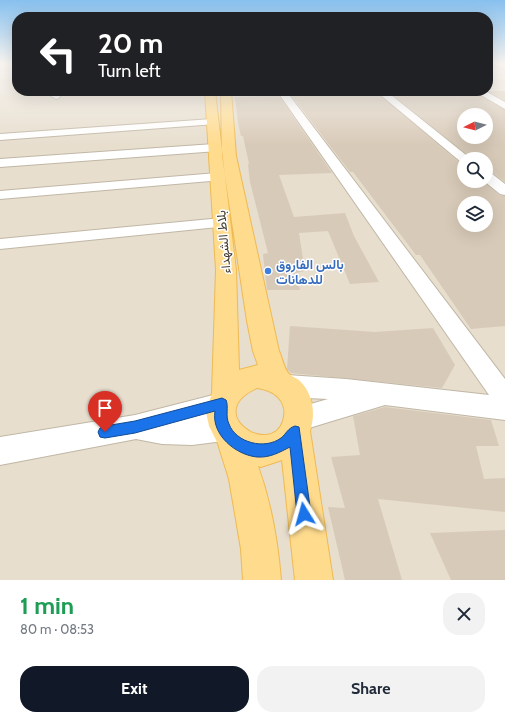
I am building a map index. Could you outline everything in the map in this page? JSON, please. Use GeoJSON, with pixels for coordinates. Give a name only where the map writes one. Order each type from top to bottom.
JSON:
{"type":"FeatureCollection","features":[{"type":"Feature","properties":{"kind":"main road","name":"بلاط الشهداء"},"geometry":{"type":"LineString","coordinates":[[210,96],[226,270],[226,416],[246,479],[260,549],[262,580]]}},
{"type":"Feature","properties":{"kind":"main road","name":"بلاط الشهداء"},"geometry":{"type":"LineString","coordinates":[[226,96],[229,156],[259,321],[266,352],[282,383]]}},
{"type":"Feature","properties":{"kind":"main road"},"geometry":{"type":"LineString","coordinates":[[297,425],[286,442],[273,449],[258,450],[244,447],[226,416],[234,385],[244,379],[255,376],[266,376],[282,383],[297,401],[297,425],[302,500],[314,580]]}},
{"type":"Feature","properties":{"kind":"street"},"geometry":{"type":"LineString","coordinates":[[285,96],[505,398]]}},
{"type":"Feature","properties":{"kind":"street"},"geometry":{"type":"LineString","coordinates":[[386,96],[457,153]]}},
{"type":"Feature","properties":{"kind":"street"},"geometry":{"type":"LineString","coordinates":[[487,96],[505,106]]}},
{"type":"Feature","properties":{"kind":"street"},"geometry":{"type":"LineString","coordinates":[[0,137],[212,122]]}},
{"type":"Feature","properties":{"kind":"street"},"geometry":{"type":"LineString","coordinates":[[0,163],[214,148]]}},
{"type":"Feature","properties":{"kind":"street"},"geometry":{"type":"LineString","coordinates":[[0,195],[217,177]]}},
{"type":"Feature","properties":{"kind":"street"},"geometry":{"type":"LineString","coordinates":[[493,182],[505,191]]}},
{"type":"Feature","properties":{"kind":"street"},"geometry":{"type":"LineString","coordinates":[[0,244],[222,223]]}},
{"type":"Feature","properties":{"kind":"street"},"geometry":{"type":"LineString","coordinates":[[282,383],[505,408]]}},
{"type":"Feature","properties":{"kind":"street"},"geometry":{"type":"LineString","coordinates":[[297,425],[389,395]]}},
{"type":"Feature","properties":{"kind":"street"},"geometry":{"type":"LineString","coordinates":[[0,450],[135,427],[166,432],[199,433],[226,416]]}},
{"type":"Feature","properties":{"kind":"shaded area"},"geometry":{"type":"Polygon","coordinates":[[[0,91],[12,91],[12,96],[493,96],[493,91],[505,91],[505,580],[0,580],[0,91]]]}},
{"type":"Feature","properties":{"kind":"building"},"geometry":{"type":"Polygon","coordinates":[[[493,91],[505,91],[505,100],[493,94],[493,91]]]}},
{"type":"Feature","properties":{"kind":"building"},"geometry":{"type":"Polygon","coordinates":[[[279,96],[332,173],[279,175],[294,217],[345,213],[354,236],[379,282],[350,284],[328,231],[299,233],[305,271],[296,273],[300,290],[267,290],[263,254],[268,253],[250,182],[249,164],[243,136],[241,136],[238,123],[235,97],[279,96]]]}},
{"type":"Feature","properties":{"kind":"building"},"geometry":{"type":"Polygon","coordinates":[[[292,96],[381,96],[457,160],[457,188],[491,188],[499,195],[505,196],[505,326],[471,329],[420,255],[416,255],[353,172],[350,172],[292,96]]]}},
{"type":"Feature","properties":{"kind":"building"},"geometry":{"type":"Polygon","coordinates":[[[394,96],[481,96],[505,110],[505,182],[493,173],[493,152],[463,152],[394,96]]]}},
{"type":"Feature","properties":{"kind":"building"},"geometry":{"type":"Polygon","coordinates":[[[290,326],[375,332],[433,328],[455,365],[442,388],[291,373],[287,369],[290,326]]]}},
{"type":"Feature","properties":{"kind":"building"},"geometry":{"type":"Polygon","coordinates":[[[385,407],[491,420],[499,446],[476,446],[484,479],[505,478],[505,512],[378,499],[402,580],[345,580],[328,507],[345,508],[331,457],[360,455],[353,416],[385,407]]]}},
{"type":"Feature","properties":{"kind":"building"},"geometry":{"type":"Polygon","coordinates":[[[505,530],[505,580],[451,580],[430,533],[505,530]]]}},
{"type":"Feature","properties":{"kind":"place","name":"بالس الفاروق للدهانات"},"geometry":{"type":"Point","coordinates":[268,271]}},
{"type":"Feature","properties":{"kind":"route"},"geometry":{"type":"LineString","coordinates":[[105,432],[135,427],[222,404],[220,415],[224,428],[232,439],[244,447],[258,450],[273,449],[286,442],[295,432],[304,514]]}}]}
